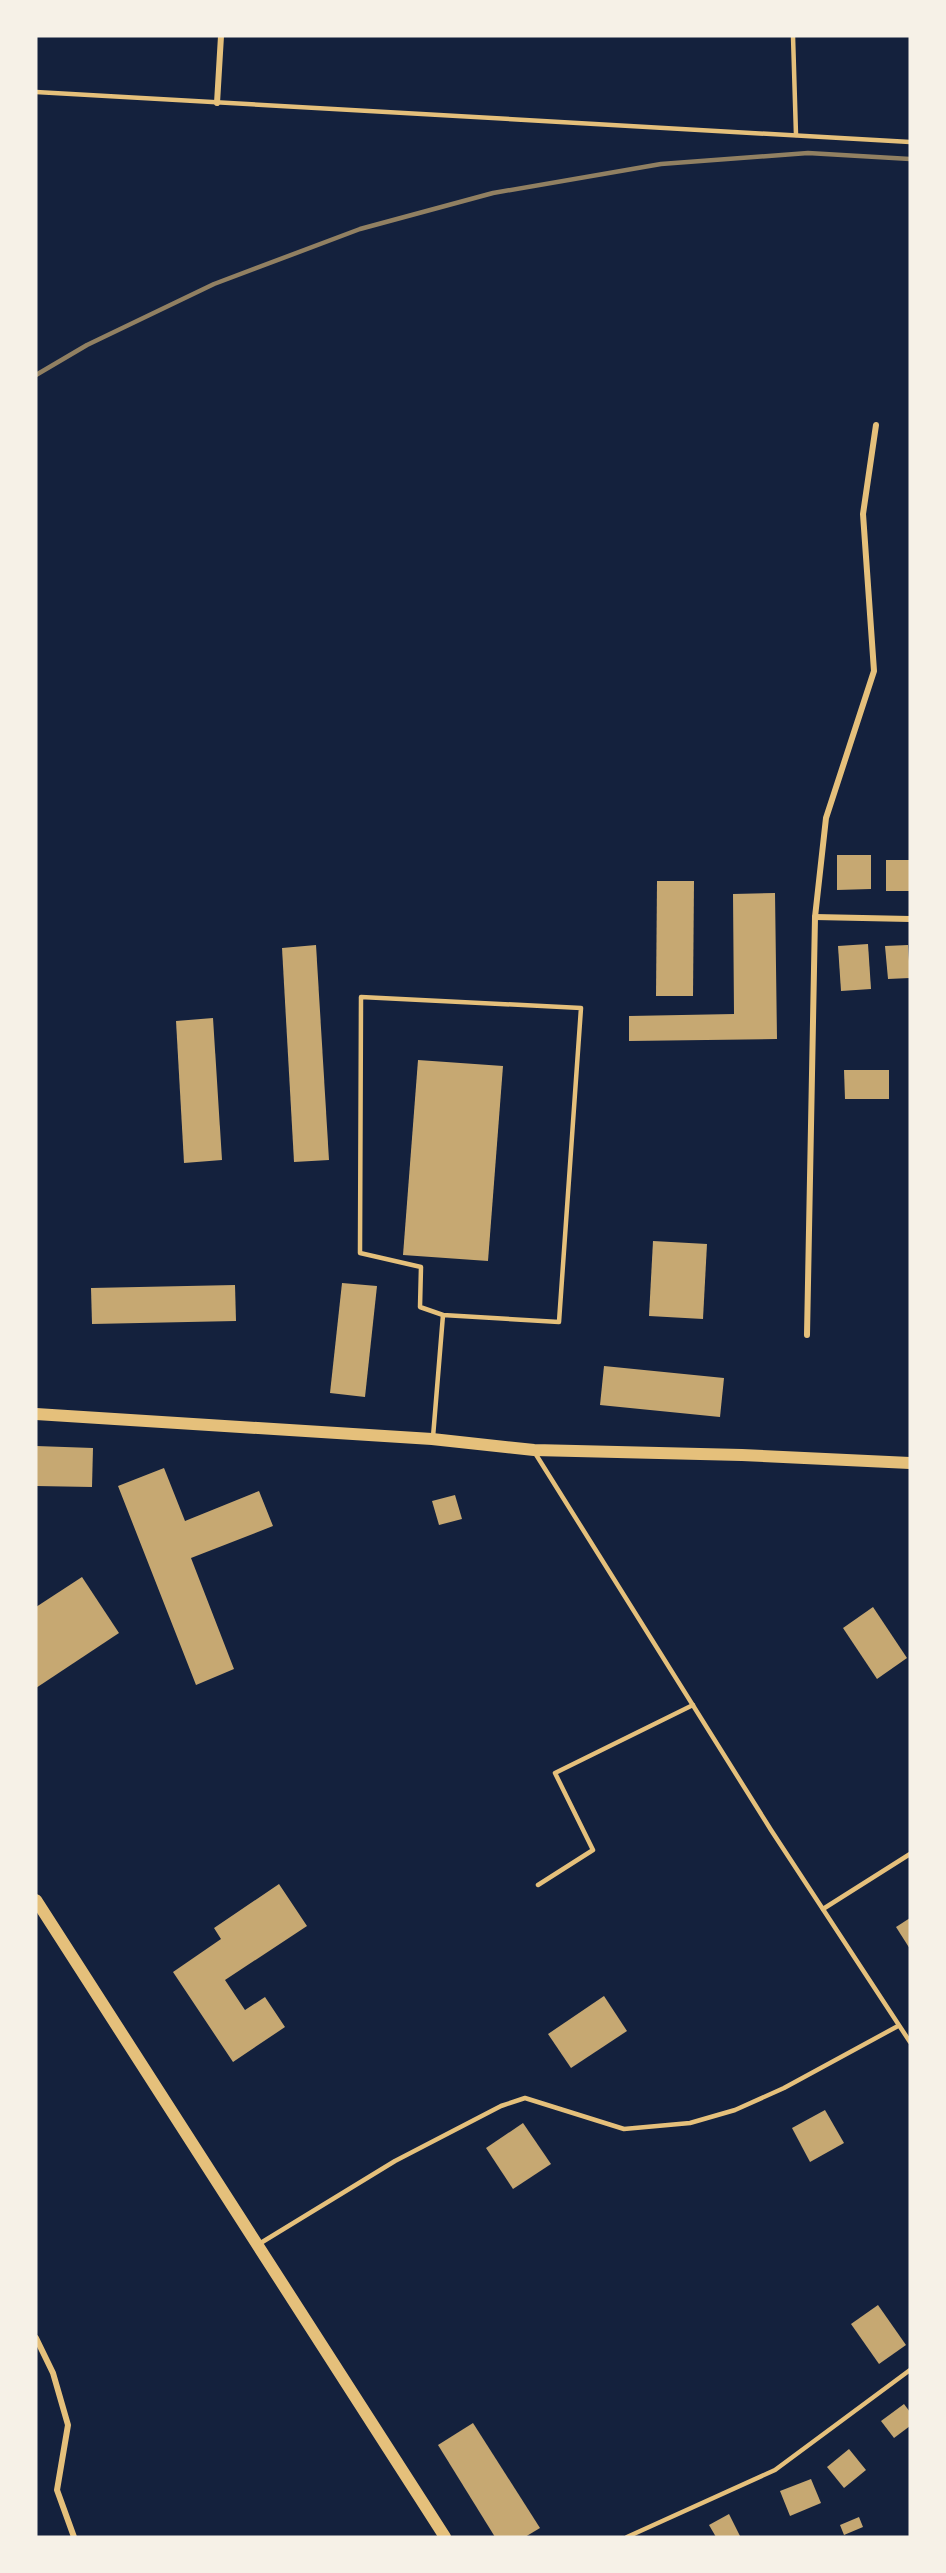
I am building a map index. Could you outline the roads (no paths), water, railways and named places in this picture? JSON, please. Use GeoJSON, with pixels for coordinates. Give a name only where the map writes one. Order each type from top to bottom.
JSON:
{"type":"FeatureCollection","features":[{"type":"Feature","properties":{"kind":"main road"},"geometry":{"type":"LineString","coordinates":[[36,1414],[432,1439],[534,1450],[742,1455],[910,1463]]}},
{"type":"Feature","properties":{"kind":"main road"},"geometry":{"type":"LineString","coordinates":[[37,1903],[259,2244],[445,2537]]}},
{"type":"Feature","properties":{"kind":"street"},"geometry":{"type":"LineString","coordinates":[[217,103],[221,36]]}},
{"type":"Feature","properties":{"kind":"street"},"geometry":{"type":"LineString","coordinates":[[807,1335],[815,917],[826,818],[874,670],[863,514],[876,425]]}},
{"type":"Feature","properties":{"kind":"street"},"geometry":{"type":"LineString","coordinates":[[815,917],[910,919]]}},
{"type":"Feature","properties":{"kind":"street"},"geometry":{"type":"LineString","coordinates":[[36,2338],[53,2373],[68,2424],[57,2490],[74,2537]]}},
{"type":"Feature","properties":{"kind":"lane"},"geometry":{"type":"LineString","coordinates":[[793,36],[796,135]]}},
{"type":"Feature","properties":{"kind":"lane"},"geometry":{"type":"LineString","coordinates":[[36,92],[910,142]]}},
{"type":"Feature","properties":{"kind":"lane"},"geometry":{"type":"LineString","coordinates":[[361,997],[581,1008],[559,1322],[443,1315],[420,1307],[421,1267],[360,1252],[361,997]]}},
{"type":"Feature","properties":{"kind":"lane"},"geometry":{"type":"LineString","coordinates":[[432,1439],[443,1315]]}},
{"type":"Feature","properties":{"kind":"lane"},"geometry":{"type":"LineString","coordinates":[[534,1450],[822,1909],[910,2042]]}},
{"type":"Feature","properties":{"kind":"lane"},"geometry":{"type":"LineString","coordinates":[[538,1885],[593,1850],[555,1773],[693,1705]]}},
{"type":"Feature","properties":{"kind":"lane"},"geometry":{"type":"LineString","coordinates":[[822,1909],[910,1854]]}},
{"type":"Feature","properties":{"kind":"lane"},"geometry":{"type":"LineString","coordinates":[[259,2244],[395,2161],[501,2106],[525,2098],[624,2128],[690,2123],[735,2110],[784,2088],[898,2026]]}},
{"type":"Feature","properties":{"kind":"lane"},"geometry":{"type":"LineString","coordinates":[[627,2537],[775,2470],[910,2370]]}},
{"type":"Feature","properties":{"kind":"railway"},"geometry":{"type":"LineString","coordinates":[[36,375],[87,345],[214,284],[360,229],[493,193],[661,164],[808,153],[910,159]]}}]}
